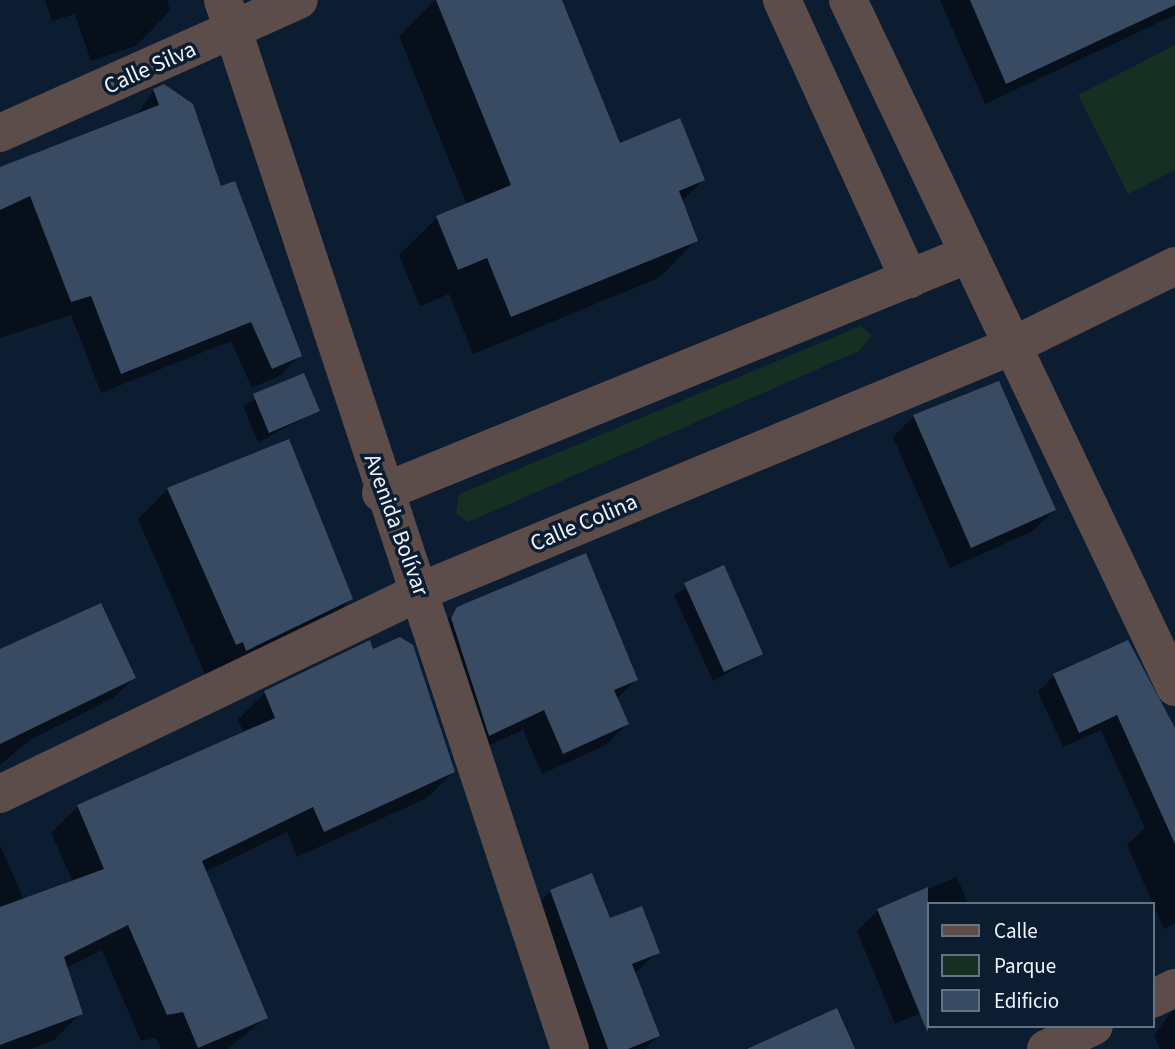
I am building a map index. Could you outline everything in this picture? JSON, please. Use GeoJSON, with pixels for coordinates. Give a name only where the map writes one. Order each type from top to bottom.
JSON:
{"type":"FeatureCollection","features":[{"type":"Feature","properties":{"kind":"street","name":"Calle Silva"},"geometry":{"type":"LineString","coordinates":[[0,133],[229,15],[299,0]]}},
{"type":"Feature","properties":{"kind":"street"},"geometry":{"type":"LineString","coordinates":[[782,0],[909,279]]}},
{"type":"Feature","properties":{"kind":"street"},"geometry":{"type":"LineString","coordinates":[[848,0],[1175,687]]}},
{"type":"Feature","properties":{"kind":"street","name":"Avenida Bolívar"},"geometry":{"type":"LineString","coordinates":[[229,15],[381,493],[421,591],[570,1049]]}},
{"type":"Feature","properties":{"kind":"street"},"geometry":{"type":"LineString","coordinates":[[381,493],[969,254]]}},
{"type":"Feature","properties":{"kind":"street","name":"Calle Colina"},"geometry":{"type":"LineString","coordinates":[[0,794],[421,591],[1012,346],[1175,266]]}},
{"type":"Feature","properties":{"kind":"street"},"geometry":{"type":"LineString","coordinates":[[1154,998],[1175,988]]}},
{"type":"Feature","properties":{"kind":"street"},"geometry":{"type":"LineString","coordinates":[[1046,1049],[1090,1028]]}},
{"type":"Feature","properties":{"kind":"green space"},"geometry":{"type":"Polygon","coordinates":[[[1175,45],[1175,170],[1128,194],[1078,95],[1175,45]]]}},
{"type":"Feature","properties":{"kind":"green space"},"geometry":{"type":"Polygon","coordinates":[[[861,326],[872,336],[859,351],[468,522],[456,513],[459,494],[861,326]]]}},
{"type":"Feature","properties":{"kind":"building"},"geometry":{"type":"Polygon","coordinates":[[[436,0],[562,0],[620,143],[680,118],[705,180],[679,191],[698,241],[511,317],[487,258],[458,270],[436,216],[511,185],[436,0]]]}},
{"type":"Feature","properties":{"kind":"building"},"geometry":{"type":"Polygon","coordinates":[[[970,0],[1175,0],[1175,5],[1006,84],[970,0]]]}},
{"type":"Feature","properties":{"kind":"building"},"geometry":{"type":"Polygon","coordinates":[[[164,84],[193,104],[221,186],[235,181],[302,356],[272,369],[251,322],[121,374],[91,296],[71,302],[30,196],[0,210],[0,167],[159,105],[153,89],[164,84]]]}},
{"type":"Feature","properties":{"kind":"building"},"geometry":{"type":"Polygon","coordinates":[[[304,373],[320,411],[269,433],[253,394],[304,373]]]}},
{"type":"Feature","properties":{"kind":"building"},"geometry":{"type":"Polygon","coordinates":[[[999,381],[1056,510],[971,548],[913,415],[999,381]]]}},
{"type":"Feature","properties":{"kind":"building"},"geometry":{"type":"Polygon","coordinates":[[[289,439],[353,599],[246,651],[243,642],[236,645],[167,488],[289,439]]]}},
{"type":"Feature","properties":{"kind":"building"},"geometry":{"type":"Polygon","coordinates":[[[586,553],[638,680],[614,690],[629,724],[563,754],[544,710],[489,736],[451,618],[457,607],[586,553]]]}},
{"type":"Feature","properties":{"kind":"building"},"geometry":{"type":"Polygon","coordinates":[[[724,565],[763,654],[724,672],[684,583],[724,565]]]}},
{"type":"Feature","properties":{"kind":"building"},"geometry":{"type":"Polygon","coordinates":[[[101,603],[136,678],[0,744],[0,649],[101,603]]]}},
{"type":"Feature","properties":{"kind":"building"},"geometry":{"type":"Polygon","coordinates":[[[400,637],[413,645],[455,772],[324,832],[313,807],[202,861],[268,1018],[198,1048],[183,1012],[167,1015],[128,925],[64,957],[83,1014],[0,1045],[0,907],[104,869],[77,805],[275,718],[264,691],[370,640],[373,649],[400,637]]]}},
{"type":"Feature","properties":{"kind":"building"},"geometry":{"type":"Polygon","coordinates":[[[1128,640],[1175,728],[1175,844],[1117,715],[1079,733],[1053,674],[1128,640]]]}},
{"type":"Feature","properties":{"kind":"building"},"geometry":{"type":"Polygon","coordinates":[[[592,873],[610,918],[642,906],[660,953],[632,964],[660,1036],[628,1049],[608,1049],[550,890],[592,873]]]}},
{"type":"Feature","properties":{"kind":"building"},"geometry":{"type":"Polygon","coordinates":[[[928,887],[928,1031],[927,1031],[877,909],[928,887]]]}},
{"type":"Feature","properties":{"kind":"building"},"geometry":{"type":"Polygon","coordinates":[[[837,1008],[855,1049],[747,1049],[837,1008]]]}}]}
